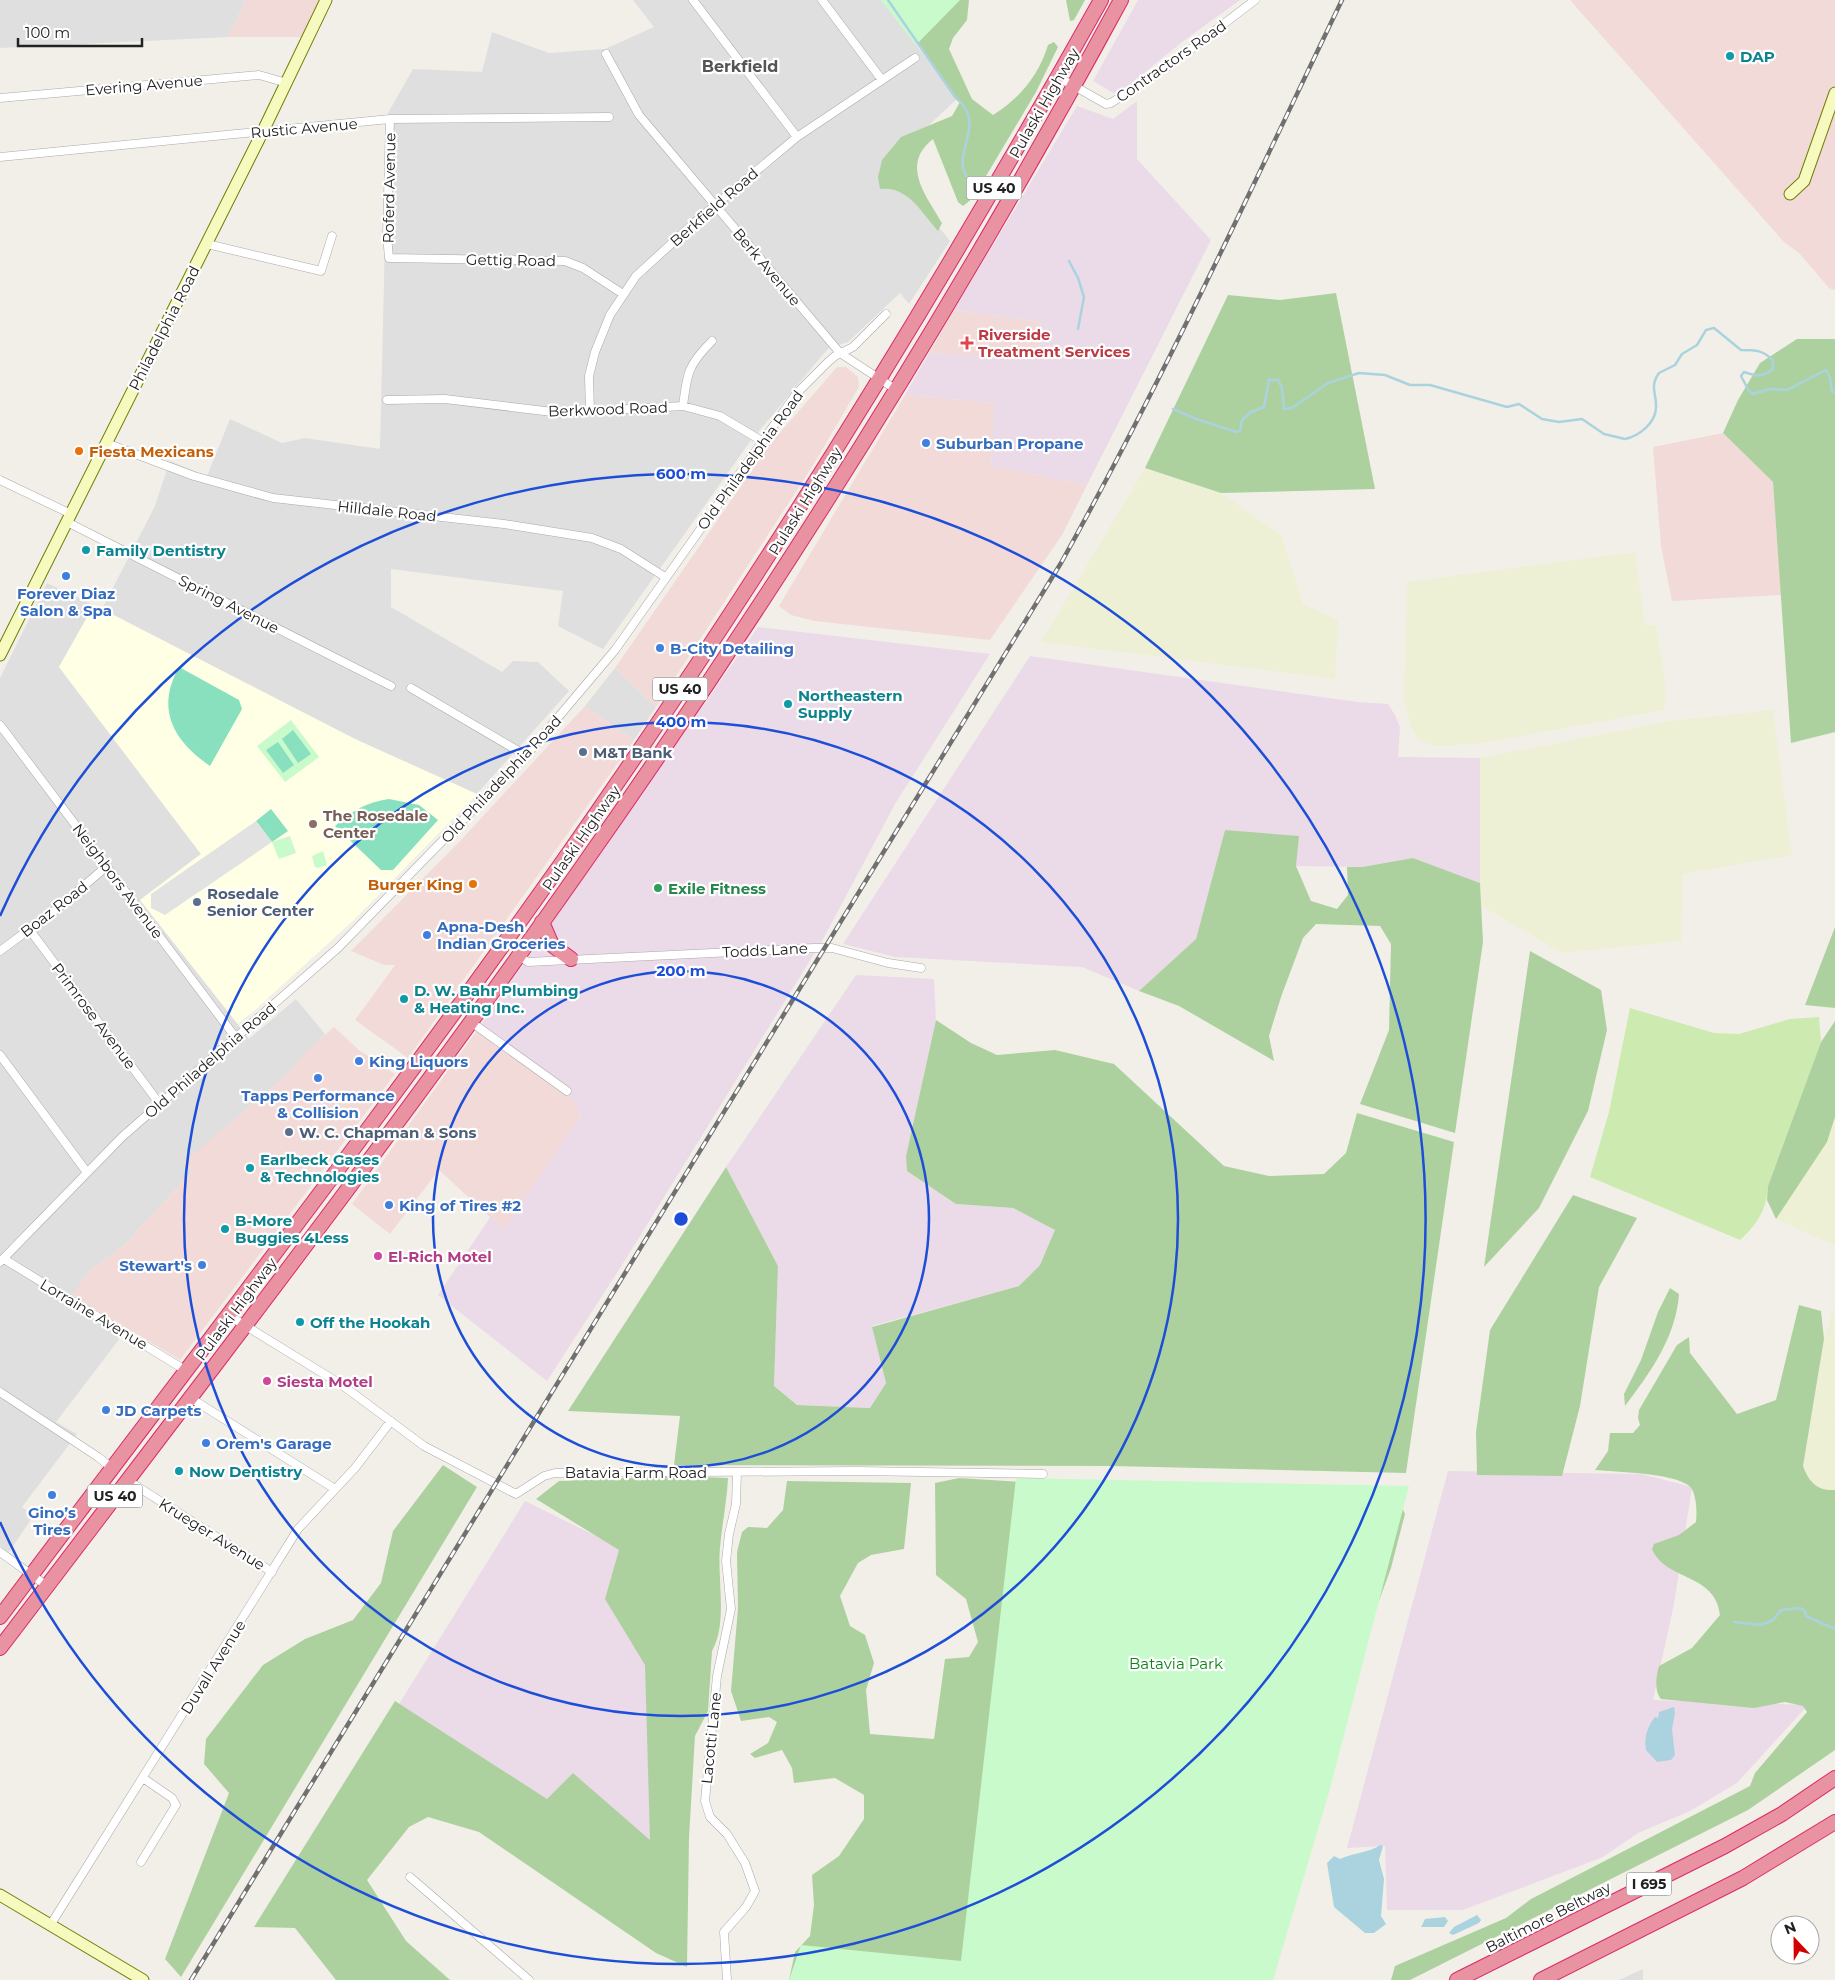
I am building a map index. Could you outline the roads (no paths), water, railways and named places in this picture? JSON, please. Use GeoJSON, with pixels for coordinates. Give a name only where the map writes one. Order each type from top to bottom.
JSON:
{"type":"FeatureCollection","features":[{"type":"Feature","properties":{"kind":"highway","name":"Pulaski Highway"},"geometry":{"type":"LineString","coordinates":[[0,1616],[445,1025],[600,807],[726,620],[879,378],[1058,77],[1101,0]]}},
{"type":"Feature","properties":{"kind":"highway","name":"Pulaski Highway"},"geometry":{"type":"LineString","coordinates":[[0,1648],[471,1022],[519,956],[709,680],[894,389],[1001,212],[1121,0]]}},
{"type":"Feature","properties":{"kind":"highway"},"geometry":{"type":"LineString","coordinates":[[542,922],[552,945],[571,959]]}},
{"type":"Feature","properties":{"kind":"highway","name":"Baltimore Beltway"},"geometry":{"type":"LineString","coordinates":[[1457,1980],[1725,1846],[1782,1814],[1835,1778]]}},
{"type":"Feature","properties":{"kind":"highway","name":"I 695"},"geometry":{"type":"LineString","coordinates":[[1541,1980],[1743,1878],[1835,1822]]}},
{"type":"Feature","properties":{"kind":"main road","name":"Philadelphia Road"},"geometry":{"type":"LineString","coordinates":[[0,656],[287,83],[326,0]]}},
{"type":"Feature","properties":{"kind":"main road"},"geometry":{"type":"LineString","coordinates":[[1790,194],[1804,181],[1835,93]]}},
{"type":"Feature","properties":{"kind":"main road"},"geometry":{"type":"LineString","coordinates":[[0,1895],[143,1980]]}},
{"type":"Feature","properties":{"kind":"street"},"geometry":{"type":"LineString","coordinates":[[693,0],[797,137]]}},
{"type":"Feature","properties":{"kind":"street"},"geometry":{"type":"LineString","coordinates":[[822,0],[882,80]]}},
{"type":"Feature","properties":{"kind":"street","name":"Contractors Road"},"geometry":{"type":"LineString","coordinates":[[1058,77],[1106,104],[1112,103],[1170,64],[1255,0]]}},
{"type":"Feature","properties":{"kind":"street","name":"Berk Avenue"},"geometry":{"type":"LineString","coordinates":[[606,54],[639,115],[840,353],[894,389]]}},
{"type":"Feature","properties":{"kind":"street","name":"Berkfield Road"},"geometry":{"type":"LineString","coordinates":[[590,411],[589,376],[593,359],[610,315],[636,276],[797,137],[915,58]]}},
{"type":"Feature","properties":{"kind":"street","name":"Evering Avenue"},"geometry":{"type":"LineString","coordinates":[[0,98],[259,75],[287,83]]}},
{"type":"Feature","properties":{"kind":"street","name":"Rustic Avenue"},"geometry":{"type":"LineString","coordinates":[[0,157],[263,131],[347,125],[390,119],[609,117]]}},
{"type":"Feature","properties":{"kind":"street","name":"Roferd Avenue"},"geometry":{"type":"LineString","coordinates":[[389,258],[387,236],[390,119]]}},
{"type":"Feature","properties":{"kind":"street"},"geometry":{"type":"LineString","coordinates":[[206,244],[321,271],[332,236]]}},
{"type":"Feature","properties":{"kind":"street","name":"Gettig Road"},"geometry":{"type":"LineString","coordinates":[[389,258],[566,261],[583,268],[623,294]]}},
{"type":"Feature","properties":{"kind":"street","name":"Old Philadelphia Road"},"geometry":{"type":"LineString","coordinates":[[2,1260],[86,1171],[159,1103],[236,1038],[355,931],[525,755],[615,650],[796,394],[828,362],[840,353],[853,348],[886,314]]}},
{"type":"Feature","properties":{"kind":"street"},"geometry":{"type":"LineString","coordinates":[[683,406],[688,372],[692,362],[712,341]]}},
{"type":"Feature","properties":{"kind":"street","name":"Berkwood Road"},"geometry":{"type":"LineString","coordinates":[[388,400],[445,399],[543,412],[683,406],[720,416],[762,441]]}},
{"type":"Feature","properties":{"kind":"street","name":"Hilldale Road"},"geometry":{"type":"LineString","coordinates":[[106,443],[194,476],[273,498],[494,523],[592,538],[621,550],[665,578]]}},
{"type":"Feature","properties":{"kind":"street","name":"Spring Avenue"},"geometry":{"type":"LineString","coordinates":[[0,480],[391,686]]}},
{"type":"Feature","properties":{"kind":"street"},"geometry":{"type":"LineString","coordinates":[[411,688],[525,755]]}},
{"type":"Feature","properties":{"kind":"street","name":"Neighbors Avenue"},"geometry":{"type":"LineString","coordinates":[[0,725],[236,1038]]}},
{"type":"Feature","properties":{"kind":"street","name":"Boaz Road"},"geometry":{"type":"LineString","coordinates":[[0,951],[107,866]]}},
{"type":"Feature","properties":{"kind":"street","name":"Primrose Avenue"},"geometry":{"type":"LineString","coordinates":[[29,929],[159,1103]]}},
{"type":"Feature","properties":{"kind":"street","name":"Todds Lane"},"geometry":{"type":"LineString","coordinates":[[519,956],[528,962],[832,948],[888,963],[921,968]]}},
{"type":"Feature","properties":{"kind":"street"},"geometry":{"type":"LineString","coordinates":[[471,1022],[567,1091]]}},
{"type":"Feature","properties":{"kind":"street"},"geometry":{"type":"LineString","coordinates":[[0,1056],[86,1171]]}},
{"type":"Feature","properties":{"kind":"street","name":"Lorraine Avenue"},"geometry":{"type":"LineString","coordinates":[[2,1260],[185,1370]]}},
{"type":"Feature","properties":{"kind":"street","name":"Batavia Farm Road"},"geometry":{"type":"LineString","coordinates":[[228,1315],[342,1385],[424,1446],[516,1494],[544,1476],[555,1473],[1043,1474]]}},
{"type":"Feature","properties":{"kind":"street"},"geometry":{"type":"LineString","coordinates":[[0,1392],[112,1468]]}},
{"type":"Feature","properties":{"kind":"street"},"geometry":{"type":"LineString","coordinates":[[189,1397],[335,1489]]}},
{"type":"Feature","properties":{"kind":"street","name":"Duvall Avenue"},"geometry":{"type":"LineString","coordinates":[[51,1924],[298,1529],[335,1489],[390,1421]]}},
{"type":"Feature","properties":{"kind":"street","name":"Lacotti Lane"},"geometry":{"type":"LineString","coordinates":[[727,1980],[724,1932],[746,1907],[755,1891],[745,1863],[736,1848],[727,1834],[710,1817],[704,1793],[717,1676],[731,1609],[726,1561],[729,1534],[736,1504],[737,1472]]}},
{"type":"Feature","properties":{"kind":"street","name":"Krueger Avenue"},"geometry":{"type":"LineString","coordinates":[[127,1480],[272,1572]]}},
{"type":"Feature","properties":{"kind":"street"},"geometry":{"type":"LineString","coordinates":[[0,1552],[46,1586]]}},
{"type":"Feature","properties":{"kind":"street"},"geometry":{"type":"LineString","coordinates":[[141,1862],[176,1805],[172,1798],[143,1778]]}},
{"type":"Feature","properties":{"kind":"street"},"geometry":{"type":"LineString","coordinates":[[410,1877],[529,1980]]}},
{"type":"Feature","properties":{"kind":"water"},"geometry":{"type":"Polygon","coordinates":[[[1674,1707],[1675,1713],[1672,1729],[1675,1755],[1671,1760],[1657,1762],[1646,1750],[1645,1741],[1647,1733],[1655,1717],[1658,1718],[1659,1712],[1674,1707]]]}},
{"type":"Feature","properties":{"kind":"water"},"geometry":{"type":"Polygon","coordinates":[[[1380,1845],[1383,1846],[1379,1860],[1384,1879],[1381,1916],[1386,1924],[1374,1933],[1365,1933],[1334,1907],[1327,1863],[1334,1856],[1340,1859],[1371,1850],[1380,1845]]]}},
{"type":"Feature","properties":{"kind":"water"},"geometry":{"type":"Polygon","coordinates":[[[1477,1915],[1481,1920],[1479,1923],[1453,1935],[1449,1933],[1454,1927],[1477,1915]]]}},
{"type":"Feature","properties":{"kind":"water"},"geometry":{"type":"Polygon","coordinates":[[[1445,1917],[1448,1921],[1444,1927],[1421,1927],[1425,1919],[1445,1917]]]}},
{"type":"Feature","properties":{"kind":"waterway"},"geometry":{"type":"LineString","coordinates":[[888,0],[955,97],[966,109],[969,121],[963,168],[969,179],[982,189]]}},
{"type":"Feature","properties":{"kind":"waterway"},"geometry":{"type":"LineString","coordinates":[[1069,261],[1078,278],[1084,297],[1078,329]]}},
{"type":"Feature","properties":{"kind":"waterway"},"geometry":{"type":"LineString","coordinates":[[1173,409],[1196,419],[1237,432],[1240,431],[1242,420],[1251,412],[1264,407],[1269,380],[1278,380],[1282,388],[1284,409],[1292,408],[1328,383],[1359,373],[1385,375],[1410,385],[1430,385],[1507,407],[1519,404],[1542,419],[1559,422],[1582,419],[1604,434],[1625,439],[1641,432],[1653,418],[1656,407],[1654,383],[1659,373],[1675,365],[1682,354],[1697,345],[1706,330],[1714,328],[1741,350],[1759,351],[1773,361],[1773,369],[1766,374],[1756,375],[1744,372],[1741,376],[1749,391],[1753,394],[1770,389],[1787,390],[1826,370],[1830,378],[1832,391],[1835,392]]}},
{"type":"Feature","properties":{"kind":"waterway"},"geometry":{"type":"LineString","coordinates":[[1734,1622],[1761,1625],[1773,1620],[1781,1610],[1800,1608],[1805,1611],[1806,1616],[1835,1629]]}},
{"type":"Feature","properties":{"kind":"railway"},"geometry":{"type":"LineString","coordinates":[[191,1980],[1061,563],[1171,354],[1342,0]]}},
{"type":"Feature","properties":{"kind":"place","name":"DAP"},"geometry":{"type":"Point","coordinates":[1730,56]}},
{"type":"Feature","properties":{"kind":"place","name":"Riverside Treatment Services"},"geometry":{"type":"Point","coordinates":[967,343]}},
{"type":"Feature","properties":{"kind":"place","name":"Suburban Propane"},"geometry":{"type":"Point","coordinates":[926,443]}},
{"type":"Feature","properties":{"kind":"place","name":"Fiesta Mexicans"},"geometry":{"type":"Point","coordinates":[79,451]}},
{"type":"Feature","properties":{"kind":"place","name":"Family Dentistry"},"geometry":{"type":"Point","coordinates":[86,550]}},
{"type":"Feature","properties":{"kind":"place","name":"Forever Diaz Salon & Spa"},"geometry":{"type":"Point","coordinates":[66,576]}},
{"type":"Feature","properties":{"kind":"place","name":"B-City Detailing"},"geometry":{"type":"Point","coordinates":[660,648]}},
{"type":"Feature","properties":{"kind":"place","name":"Northeastern Supply"},"geometry":{"type":"Point","coordinates":[788,704]}},
{"type":"Feature","properties":{"kind":"place","name":"M&T Bank"},"geometry":{"type":"Point","coordinates":[583,752]}},
{"type":"Feature","properties":{"kind":"place","name":"The Rosedale Center"},"geometry":{"type":"Point","coordinates":[313,824]}},
{"type":"Feature","properties":{"kind":"place","name":"Burger King"},"geometry":{"type":"Point","coordinates":[473,884]}},
{"type":"Feature","properties":{"kind":"place","name":"Exile Fitness"},"geometry":{"type":"Point","coordinates":[658,888]}},
{"type":"Feature","properties":{"kind":"place","name":"Rosedale Senior Center"},"geometry":{"type":"Point","coordinates":[197,902]}},
{"type":"Feature","properties":{"kind":"place","name":"Apna-Desh Indian Groceries"},"geometry":{"type":"Point","coordinates":[427,935]}},
{"type":"Feature","properties":{"kind":"place","name":"D. W. Bahr Plumbing & Heating Inc."},"geometry":{"type":"Point","coordinates":[404,999]}},
{"type":"Feature","properties":{"kind":"place","name":"King Liquors"},"geometry":{"type":"Point","coordinates":[359,1061]}},
{"type":"Feature","properties":{"kind":"place","name":"Tapps Performance & Collision"},"geometry":{"type":"Point","coordinates":[318,1078]}},
{"type":"Feature","properties":{"kind":"place","name":"W. C. Chapman & Sons"},"geometry":{"type":"Point","coordinates":[289,1132]}},
{"type":"Feature","properties":{"kind":"place","name":"Earlbeck Gases & Technologies"},"geometry":{"type":"Point","coordinates":[250,1168]}},
{"type":"Feature","properties":{"kind":"place","name":"King of Tires #2"},"geometry":{"type":"Point","coordinates":[389,1205]}},
{"type":"Feature","properties":{"kind":"place","name":"B-More Buggies 4Less"},"geometry":{"type":"Point","coordinates":[225,1229]}},
{"type":"Feature","properties":{"kind":"place","name":"El-Rich Motel"},"geometry":{"type":"Point","coordinates":[378,1256]}},
{"type":"Feature","properties":{"kind":"place","name":"Stewart's"},"geometry":{"type":"Point","coordinates":[202,1265]}},
{"type":"Feature","properties":{"kind":"place","name":"Off the Hookah"},"geometry":{"type":"Point","coordinates":[300,1322]}},
{"type":"Feature","properties":{"kind":"place","name":"Siesta Motel"},"geometry":{"type":"Point","coordinates":[267,1381]}},
{"type":"Feature","properties":{"kind":"place","name":"JD Carpets"},"geometry":{"type":"Point","coordinates":[106,1410]}},
{"type":"Feature","properties":{"kind":"place","name":"Orem's Garage"},"geometry":{"type":"Point","coordinates":[206,1443]}},
{"type":"Feature","properties":{"kind":"place","name":"Now Dentistry"},"geometry":{"type":"Point","coordinates":[179,1471]}},
{"type":"Feature","properties":{"kind":"place","name":"Gino’s Tires"},"geometry":{"type":"Point","coordinates":[52,1495]}},
{"type":"Feature","properties":{"kind":"district","name":"Berkfield"},"geometry":{"type":"Point","coordinates":[740,66]}},
{"type":"Feature","properties":{"kind":"park label","name":"Batavia Park"},"geometry":{"type":"Point","coordinates":[1176,1663]}}]}
